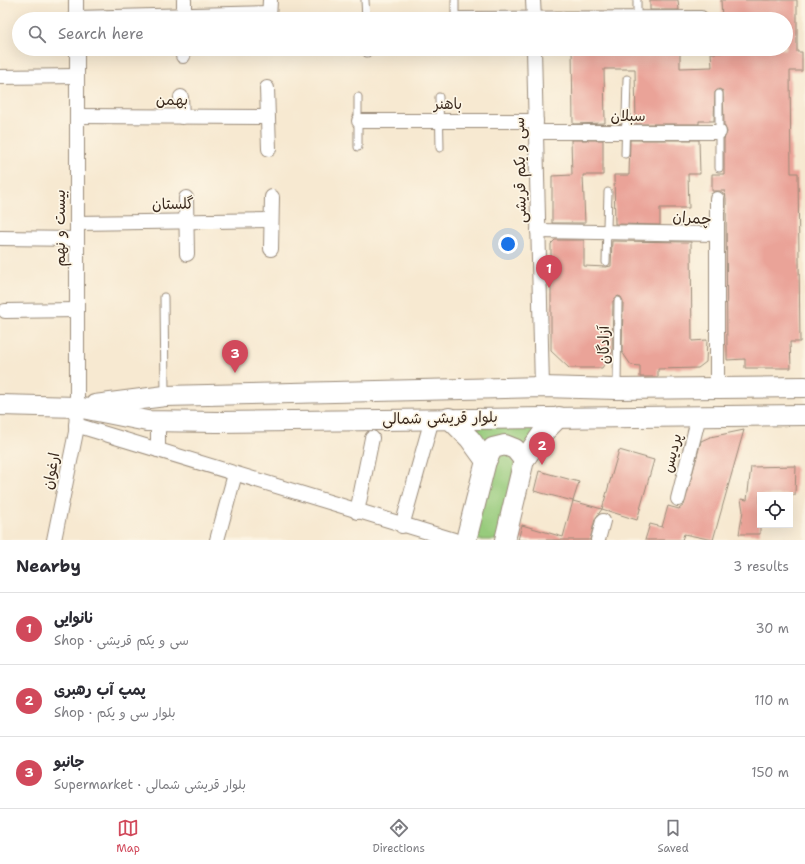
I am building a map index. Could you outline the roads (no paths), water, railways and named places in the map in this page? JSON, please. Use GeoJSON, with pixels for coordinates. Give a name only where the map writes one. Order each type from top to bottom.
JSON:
{"type":"FeatureCollection","features":[{"type":"Feature","properties":{"kind":"main road","name":"بلوار قریشی شمالی"},"geometry":{"type":"LineString","coordinates":[[76,416],[161,396],[542,387],[617,389],[805,387]]}},
{"type":"Feature","properties":{"kind":"main road"},"geometry":{"type":"LineString","coordinates":[[158,421],[153,416],[150,409],[152,402],[161,396]]}},
{"type":"Feature","properties":{"kind":"main road","name":"بلوار قریشی شمالی"},"geometry":{"type":"LineString","coordinates":[[0,405],[76,416],[158,421],[217,422],[440,418],[805,415]]}},
{"type":"Feature","properties":{"kind":"main road"},"geometry":{"type":"LineString","coordinates":[[505,540],[524,460],[542,434],[559,417]]}},
{"type":"Feature","properties":{"kind":"main road"},"geometry":{"type":"LineString","coordinates":[[440,418],[470,439],[486,461]]}},
{"type":"Feature","properties":{"kind":"main road"},"geometry":{"type":"LineString","coordinates":[[466,540],[486,461],[493,448],[505,445],[515,449],[524,460]]}},
{"type":"Feature","properties":{"kind":"street"},"geometry":{"type":"LineString","coordinates":[[76,0],[76,12]]}},
{"type":"Feature","properties":{"kind":"street"},"geometry":{"type":"LineString","coordinates":[[184,0],[184,12]]}},
{"type":"Feature","properties":{"kind":"street"},"geometry":{"type":"LineString","coordinates":[[533,0],[534,12]]}},
{"type":"Feature","properties":{"kind":"street"},"geometry":{"type":"LineString","coordinates":[[255,12],[269,11]]}},
{"type":"Feature","properties":{"kind":"street","name":"بیست و نهم"},"geometry":{"type":"LineString","coordinates":[[76,416],[77,56]]}},
{"type":"Feature","properties":{"kind":"street","name":"سی و یکم قریشی"},"geometry":{"type":"LineString","coordinates":[[534,56],[542,387]]}},
{"type":"Feature","properties":{"kind":"street"},"geometry":{"type":"LineString","coordinates":[[0,77],[77,76]]}},
{"type":"Feature","properties":{"kind":"street"},"geometry":{"type":"LineString","coordinates":[[267,88],[266,117],[269,149]]}},
{"type":"Feature","properties":{"kind":"street"},"geometry":{"type":"LineString","coordinates":[[181,97],[182,117]]}},
{"type":"Feature","properties":{"kind":"street","name":"بهمن"},"geometry":{"type":"LineString","coordinates":[[77,116],[266,117]]}},
{"type":"Feature","properties":{"kind":"street","name":"باهنر"},"geometry":{"type":"LineString","coordinates":[[359,121],[439,121],[536,126]]}},
{"type":"Feature","properties":{"kind":"street","name":"سبلان"},"geometry":{"type":"LineString","coordinates":[[536,126],[626,133],[719,132]]}},
{"type":"Feature","properties":{"kind":"street"},"geometry":{"type":"LineString","coordinates":[[271,249],[272,197]]}},
{"type":"Feature","properties":{"kind":"street"},"geometry":{"type":"LineString","coordinates":[[186,198],[187,254]]}},
{"type":"Feature","properties":{"kind":"street"},"geometry":{"type":"LineString","coordinates":[[716,234],[717,199]]}},
{"type":"Feature","properties":{"kind":"street","name":"گلستان"},"geometry":{"type":"LineString","coordinates":[[77,223],[271,220]]}},
{"type":"Feature","properties":{"kind":"street","name":"چمران"},"geometry":{"type":"LineString","coordinates":[[538,231],[716,234],[716,387]]}},
{"type":"Feature","properties":{"kind":"street"},"geometry":{"type":"LineString","coordinates":[[0,238],[77,239]]}},
{"type":"Feature","properties":{"kind":"street"},"geometry":{"type":"LineString","coordinates":[[5,311],[77,310]]}},
{"type":"Feature","properties":{"kind":"street"},"geometry":{"type":"LineString","coordinates":[[76,416],[158,450],[402,526],[454,540]]}},
{"type":"Feature","properties":{"kind":"street","name":"ارغوان"},"geometry":{"type":"LineString","coordinates":[[54,540],[68,474],[76,416]]}},
{"type":"Feature","properties":{"kind":"street","name":"پردیس"},"geometry":{"type":"LineString","coordinates":[[678,499],[700,416]]}},
{"type":"Feature","properties":{"kind":"street"},"geometry":{"type":"LineString","coordinates":[[402,526],[440,418]]}},
{"type":"Feature","properties":{"kind":"street"},"geometry":{"type":"LineString","coordinates":[[158,421],[158,450]]}},
{"type":"Feature","properties":{"kind":"street"},"geometry":{"type":"LineString","coordinates":[[357,512],[372,438]]}},
{"type":"Feature","properties":{"kind":"street"},"geometry":{"type":"LineString","coordinates":[[217,540],[235,474]]}},
{"type":"Feature","properties":{"kind":"street"},"geometry":{"type":"LineString","coordinates":[[598,540],[603,521]]}},
{"type":"Feature","properties":{"kind":"lane"},"geometry":{"type":"LineString","coordinates":[[365,0],[366,12]]}},
{"type":"Feature","properties":{"kind":"lane"},"geometry":{"type":"LineString","coordinates":[[455,0],[456,12]]}},
{"type":"Feature","properties":{"kind":"lane"},"geometry":{"type":"LineString","coordinates":[[637,0],[638,12]]}},
{"type":"Feature","properties":{"kind":"lane"},"geometry":{"type":"LineString","coordinates":[[626,154],[627,79]]}},
{"type":"Feature","properties":{"kind":"lane"},"geometry":{"type":"LineString","coordinates":[[719,94],[719,168]]}},
{"type":"Feature","properties":{"kind":"lane"},"geometry":{"type":"LineString","coordinates":[[358,97],[358,147]]}},
{"type":"Feature","properties":{"kind":"lane"},"geometry":{"type":"LineString","coordinates":[[439,97],[440,148]]}},
{"type":"Feature","properties":{"kind":"lane"},"geometry":{"type":"LineString","coordinates":[[606,262],[608,192]]}},
{"type":"Feature","properties":{"kind":"lane"},"geometry":{"type":"LineString","coordinates":[[161,396],[164,298]]}},
{"type":"Feature","properties":{"kind":"lane","name":"آزادگان"},"geometry":{"type":"LineString","coordinates":[[617,389],[618,301]]}},
{"type":"Feature","properties":{"kind":"place","name":"نانوایی"},"geometry":{"type":"Point","coordinates":[549,288]}},
{"type":"Feature","properties":{"kind":"place","name":"جانبو"},"geometry":{"type":"Point","coordinates":[235,373]}},
{"type":"Feature","properties":{"kind":"place","name":"پمپ آب رهبری"},"geometry":{"type":"Point","coordinates":[542,465]}}]}
